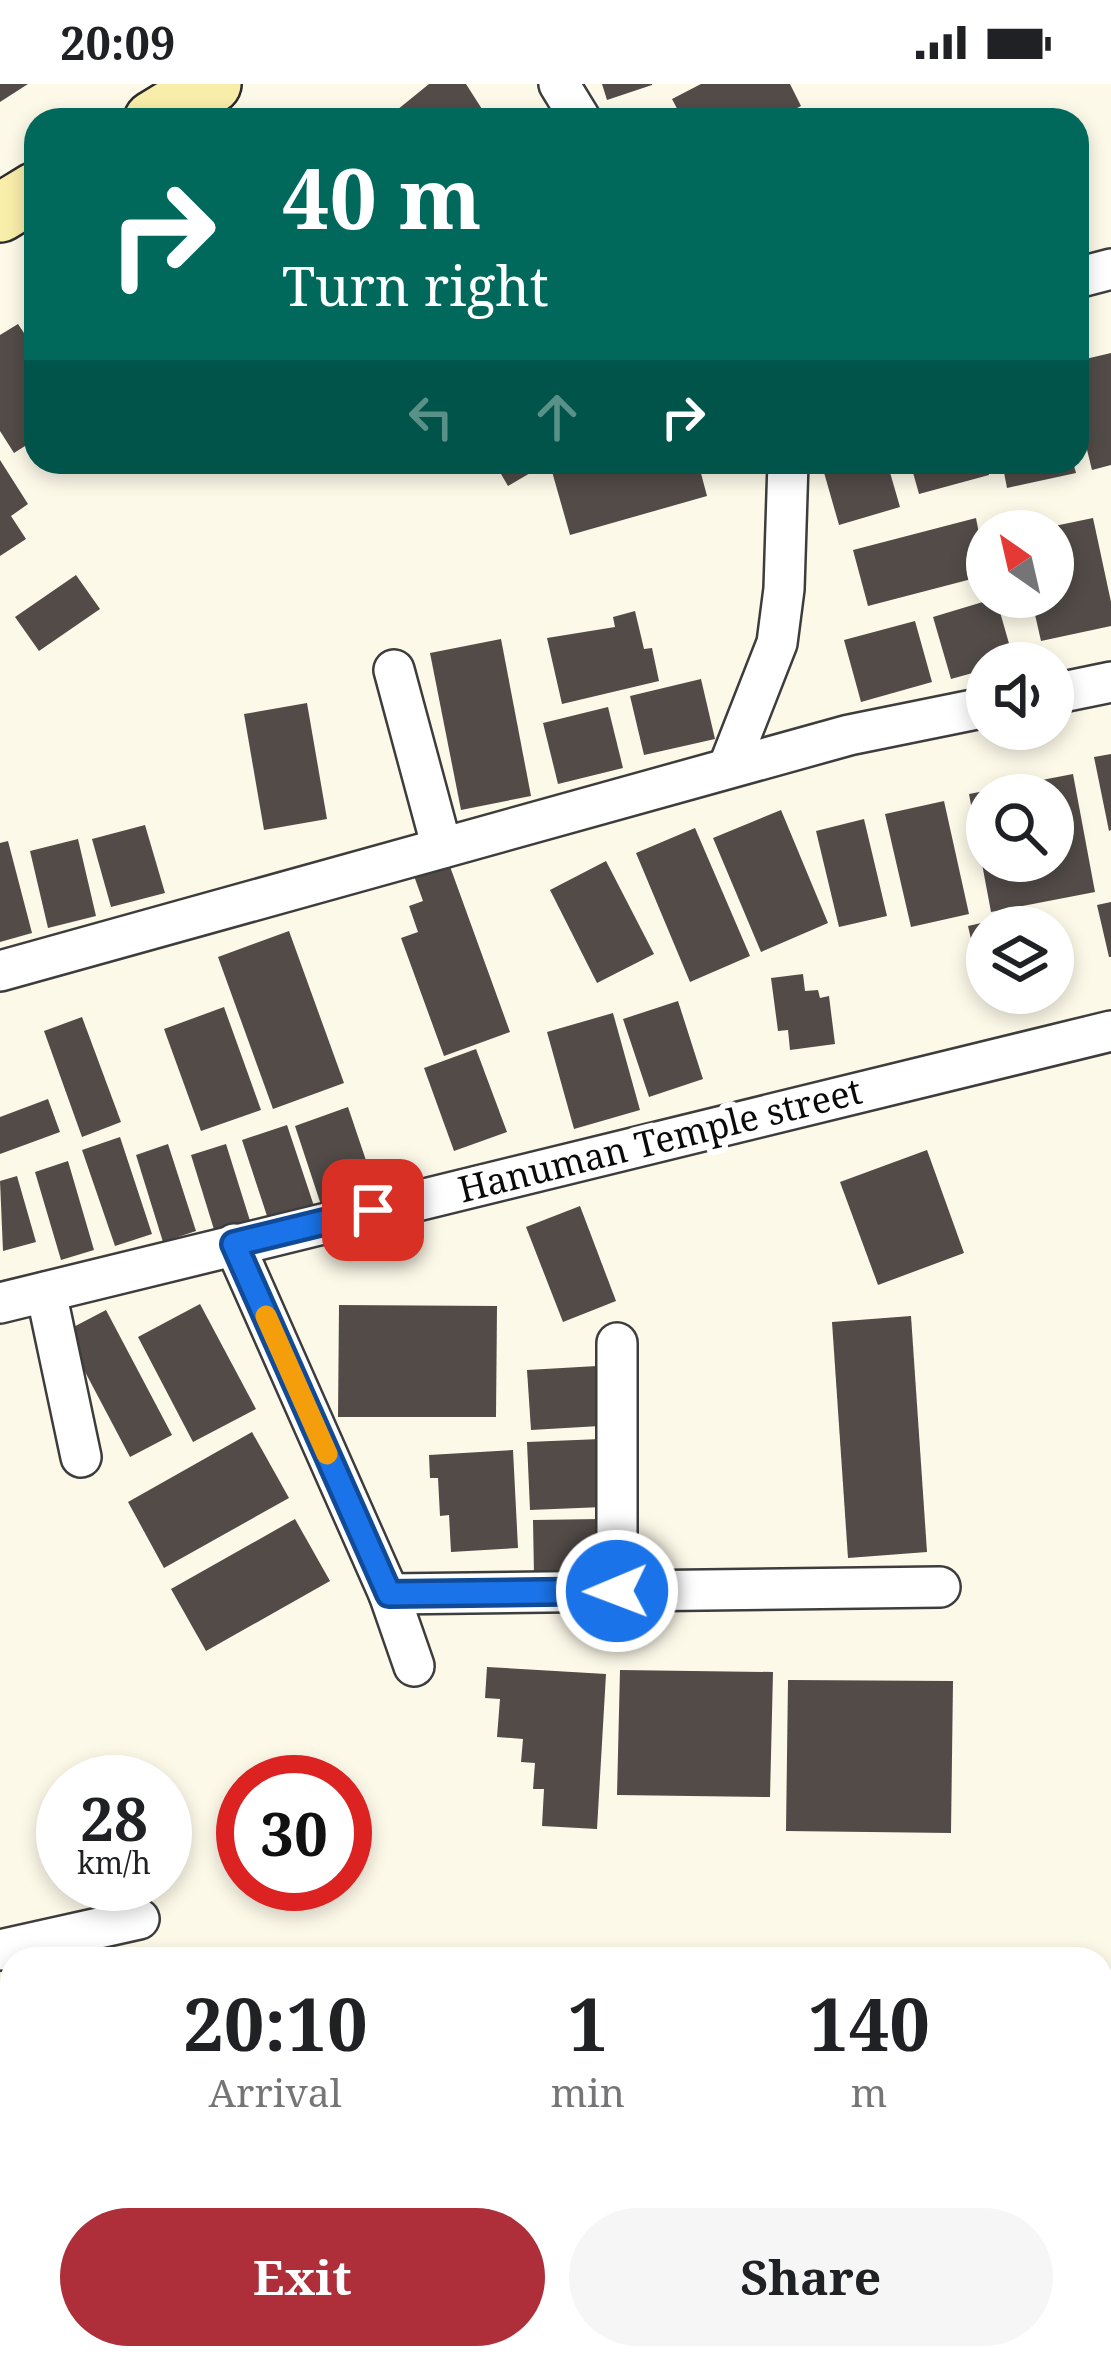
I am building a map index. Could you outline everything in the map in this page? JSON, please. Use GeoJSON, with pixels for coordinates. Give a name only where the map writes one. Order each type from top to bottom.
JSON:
{"type":"FeatureCollection","features":[{"type":"Feature","properties":{"kind":"street"},"geometry":{"type":"LineString","coordinates":[[173,108],[212,84]]}},
{"type":"Feature","properties":{"kind":"street"},"geometry":{"type":"LineString","coordinates":[[728,768],[777,643],[788,474]]}},
{"type":"Feature","properties":{"kind":"street"},"geometry":{"type":"LineString","coordinates":[[394,670],[442,848]]}},
{"type":"Feature","properties":{"kind":"street"},"geometry":{"type":"LineString","coordinates":[[1074,690],[1111,682]]}},
{"type":"Feature","properties":{"kind":"street"},"geometry":{"type":"LineString","coordinates":[[0,971],[849,735],[966,711]]}},
{"type":"Feature","properties":{"kind":"street","name":"Hanuman Temple street"},"geometry":{"type":"LineString","coordinates":[[0,1304],[1111,1030]]}},
{"type":"Feature","properties":{"kind":"street"},"geometry":{"type":"LineString","coordinates":[[234,1244],[389,1594],[414,1666]]}},
{"type":"Feature","properties":{"kind":"street"},"geometry":{"type":"LineString","coordinates":[[46,1292],[81,1457]]}},
{"type":"Feature","properties":{"kind":"street"},"geometry":{"type":"LineString","coordinates":[[617,1342],[617,1591]]}},
{"type":"Feature","properties":{"kind":"street"},"geometry":{"type":"LineString","coordinates":[[389,1594],[940,1587]]}},
{"type":"Feature","properties":{"kind":"street"},"geometry":{"type":"LineString","coordinates":[[14,1947],[140,1919]]}},
{"type":"Feature","properties":{"kind":"building"},"geometry":{"type":"Polygon","coordinates":[[[0,84],[28,84],[0,102],[0,84]]]}},
{"type":"Feature","properties":{"kind":"building"},"geometry":{"type":"Polygon","coordinates":[[[429,84],[466,84],[481,108],[399,108],[429,84]]]}},
{"type":"Feature","properties":{"kind":"building"},"geometry":{"type":"Polygon","coordinates":[[[602,84],[652,84],[652,85],[607,100],[602,84]]]}},
{"type":"Feature","properties":{"kind":"building"},"geometry":{"type":"Polygon","coordinates":[[[701,84],[790,84],[801,106],[677,108],[672,99],[701,84]]]}},
{"type":"Feature","properties":{"kind":"building"},"geometry":{"type":"Polygon","coordinates":[[[18,324],[24,333],[24,447],[14,453],[0,431],[0,335],[18,324]]]}},
{"type":"Feature","properties":{"kind":"building"},"geometry":{"type":"Polygon","coordinates":[[[1111,353],[1111,465],[1092,470],[1089,458],[1089,358],[1111,353]]]}},
{"type":"Feature","properties":{"kind":"building"},"geometry":{"type":"Polygon","coordinates":[[[0,460],[28,504],[11,516],[26,539],[0,556],[0,460]]]}},
{"type":"Feature","properties":{"kind":"building"},"geometry":{"type":"Polygon","coordinates":[[[501,474],[528,474],[508,486],[501,474]]]}},
{"type":"Feature","properties":{"kind":"building"},"geometry":{"type":"Polygon","coordinates":[[[553,474],[701,474],[707,496],[570,535],[553,474]]]}},
{"type":"Feature","properties":{"kind":"building"},"geometry":{"type":"Polygon","coordinates":[[[824,474],[890,474],[900,507],[839,525],[824,474]]]}},
{"type":"Feature","properties":{"kind":"building"},"geometry":{"type":"Polygon","coordinates":[[[913,474],[989,474],[989,475],[919,494],[913,474]]]}},
{"type":"Feature","properties":{"kind":"building"},"geometry":{"type":"Polygon","coordinates":[[[1004,474],[1071,474],[1007,488],[1004,474]]]}},
{"type":"Feature","properties":{"kind":"building"},"geometry":{"type":"Polygon","coordinates":[[[1093,518],[1111,602],[1111,626],[1041,641],[1036,618],[1074,618],[1074,522],[1093,518]]]}},
{"type":"Feature","properties":{"kind":"building"},"geometry":{"type":"Polygon","coordinates":[[[966,521],[966,580],[868,606],[853,550],[966,521]]]}},
{"type":"Feature","properties":{"kind":"building"},"geometry":{"type":"Polygon","coordinates":[[[76,575],[100,609],[39,651],[15,617],[76,575]]]}},
{"type":"Feature","properties":{"kind":"building"},"geometry":{"type":"Polygon","coordinates":[[[966,607],[966,618],[1002,618],[1009,642],[966,642],[966,675],[951,679],[933,617],[966,607]]]}},
{"type":"Feature","properties":{"kind":"building"},"geometry":{"type":"Polygon","coordinates":[[[635,611],[644,649],[652,648],[659,681],[562,704],[547,638],[615,627],[613,617],[635,611]]]}},
{"type":"Feature","properties":{"kind":"building"},"geometry":{"type":"Polygon","coordinates":[[[915,621],[932,682],[861,702],[844,640],[915,621]]]}},
{"type":"Feature","properties":{"kind":"building"},"geometry":{"type":"Polygon","coordinates":[[[501,639],[531,796],[461,810],[430,653],[501,639]]]}},
{"type":"Feature","properties":{"kind":"building"},"geometry":{"type":"Polygon","coordinates":[[[701,679],[715,739],[644,755],[630,696],[701,679]]]}},
{"type":"Feature","properties":{"kind":"building"},"geometry":{"type":"Polygon","coordinates":[[[307,703],[327,819],[264,830],[244,714],[307,703]]]}},
{"type":"Feature","properties":{"kind":"building"},"geometry":{"type":"Polygon","coordinates":[[[608,707],[623,768],[558,784],[543,723],[608,707]]]}},
{"type":"Feature","properties":{"kind":"building"},"geometry":{"type":"Polygon","coordinates":[[[1111,754],[1111,830],[1109,831],[1094,757],[1111,754]]]}},
{"type":"Feature","properties":{"kind":"building"},"geometry":{"type":"Polygon","coordinates":[[[1074,779],[1095,892],[1022,906],[990,906],[985,882],[1074,882],[1074,779]]]}},
{"type":"Feature","properties":{"kind":"building"},"geometry":{"type":"Polygon","coordinates":[[[944,801],[966,915],[911,927],[885,814],[944,801]]]}},
{"type":"Feature","properties":{"kind":"building"},"geometry":{"type":"Polygon","coordinates":[[[781,810],[828,923],[761,952],[713,838],[781,810]]]}},
{"type":"Feature","properties":{"kind":"building"},"geometry":{"type":"Polygon","coordinates":[[[864,819],[887,916],[839,927],[816,831],[864,819]]]}},
{"type":"Feature","properties":{"kind":"building"},"geometry":{"type":"Polygon","coordinates":[[[145,825],[165,893],[111,907],[92,839],[145,825]]]}},
{"type":"Feature","properties":{"kind":"building"},"geometry":{"type":"Polygon","coordinates":[[[695,828],[750,956],[690,982],[636,853],[695,828]]]}},
{"type":"Feature","properties":{"kind":"building"},"geometry":{"type":"Polygon","coordinates":[[[78,839],[96,916],[48,928],[30,851],[78,839]]]}},
{"type":"Feature","properties":{"kind":"building"},"geometry":{"type":"Polygon","coordinates":[[[8,841],[32,933],[0,942],[0,843],[8,841]]]}},
{"type":"Feature","properties":{"kind":"building"},"geometry":{"type":"Polygon","coordinates":[[[448,861],[510,1032],[444,1056],[401,938],[418,932],[409,906],[423,901],[413,873],[448,861]]]}},
{"type":"Feature","properties":{"kind":"building"},"geometry":{"type":"Polygon","coordinates":[[[606,861],[654,954],[597,983],[550,890],[606,861]]]}},
{"type":"Feature","properties":{"kind":"building"},"geometry":{"type":"Polygon","coordinates":[[[1111,902],[1111,957],[1109,957],[1097,905],[1111,902]]]}},
{"type":"Feature","properties":{"kind":"building"},"geometry":{"type":"Polygon","coordinates":[[[289,931],[344,1083],[273,1109],[218,957],[289,931]]]}},
{"type":"Feature","properties":{"kind":"building"},"geometry":{"type":"Polygon","coordinates":[[[803,974],[805,991],[818,990],[820,998],[829,996],[835,1044],[790,1050],[788,1030],[778,1031],[771,978],[803,974]]]}},
{"type":"Feature","properties":{"kind":"building"},"geometry":{"type":"Polygon","coordinates":[[[678,1001],[703,1079],[649,1097],[623,1019],[678,1001]]]}},
{"type":"Feature","properties":{"kind":"building"},"geometry":{"type":"Polygon","coordinates":[[[224,1007],[261,1110],[201,1131],[164,1029],[224,1007]]]}},
{"type":"Feature","properties":{"kind":"building"},"geometry":{"type":"Polygon","coordinates":[[[613,1013],[640,1110],[574,1129],[547,1032],[613,1013]]]}},
{"type":"Feature","properties":{"kind":"building"},"geometry":{"type":"Polygon","coordinates":[[[82,1017],[121,1122],[82,1137],[44,1031],[82,1017]]]}},
{"type":"Feature","properties":{"kind":"building"},"geometry":{"type":"Polygon","coordinates":[[[476,1049],[507,1132],[454,1151],[424,1068],[476,1049]]]}},
{"type":"Feature","properties":{"kind":"building"},"geometry":{"type":"Polygon","coordinates":[[[48,1099],[60,1132],[0,1154],[0,1117],[48,1099]]]}},
{"type":"Feature","properties":{"kind":"building"},"geometry":{"type":"Polygon","coordinates":[[[348,1107],[377,1193],[323,1211],[295,1126],[348,1107]]]}},
{"type":"Feature","properties":{"kind":"building"},"geometry":{"type":"Polygon","coordinates":[[[287,1125],[314,1206],[269,1222],[242,1140],[287,1125]]]}},
{"type":"Feature","properties":{"kind":"building"},"geometry":{"type":"Polygon","coordinates":[[[120,1137],[152,1234],[115,1246],[82,1150],[120,1137]]]}},
{"type":"Feature","properties":{"kind":"building"},"geometry":{"type":"Polygon","coordinates":[[[168,1144],[196,1231],[163,1242],[136,1155],[168,1144]]]}},
{"type":"Feature","properties":{"kind":"building"},"geometry":{"type":"Polygon","coordinates":[[[226,1144],[251,1224],[216,1236],[191,1155],[226,1144]]]}},
{"type":"Feature","properties":{"kind":"building"},"geometry":{"type":"Polygon","coordinates":[[[927,1150],[964,1253],[878,1285],[840,1182],[927,1150]]]}},
{"type":"Feature","properties":{"kind":"building"},"geometry":{"type":"Polygon","coordinates":[[[68,1161],[94,1250],[61,1260],[35,1172],[68,1161]]]}},
{"type":"Feature","properties":{"kind":"building"},"geometry":{"type":"Polygon","coordinates":[[[17,1176],[36,1242],[3,1251],[0,1181],[17,1176]]]}},
{"type":"Feature","properties":{"kind":"building"},"geometry":{"type":"Polygon","coordinates":[[[580,1206],[616,1301],[563,1322],[526,1227],[580,1206]]]}},
{"type":"Feature","properties":{"kind":"building"},"geometry":{"type":"Polygon","coordinates":[[[200,1304],[256,1409],[193,1442],[138,1337],[200,1304]]]}},
{"type":"Feature","properties":{"kind":"building"},"geometry":{"type":"Polygon","coordinates":[[[339,1305],[497,1306],[496,1417],[338,1417],[339,1305]]]}},
{"type":"Feature","properties":{"kind":"building"},"geometry":{"type":"Polygon","coordinates":[[[106,1310],[172,1435],[130,1457],[64,1332],[106,1310]]]}},
{"type":"Feature","properties":{"kind":"building"},"geometry":{"type":"Polygon","coordinates":[[[911,1316],[927,1552],[848,1558],[832,1322],[911,1316]]]}},
{"type":"Feature","properties":{"kind":"building"},"geometry":{"type":"Polygon","coordinates":[[[597,1366],[600,1426],[531,1430],[527,1370],[597,1366]]]}},
{"type":"Feature","properties":{"kind":"building"},"geometry":{"type":"Polygon","coordinates":[[[252,1432],[289,1498],[164,1568],[128,1502],[252,1432]]]}},
{"type":"Feature","properties":{"kind":"building"},"geometry":{"type":"Polygon","coordinates":[[[601,1439],[603,1507],[530,1510],[527,1442],[601,1439]]]}},
{"type":"Feature","properties":{"kind":"building"},"geometry":{"type":"Polygon","coordinates":[[[513,1450],[518,1548],[451,1552],[449,1515],[440,1516],[438,1478],[430,1478],[429,1455],[513,1450]]]}},
{"type":"Feature","properties":{"kind":"building"},"geometry":{"type":"Polygon","coordinates":[[[295,1519],[330,1581],[206,1651],[171,1589],[295,1519]]]}},
{"type":"Feature","properties":{"kind":"building"},"geometry":{"type":"Polygon","coordinates":[[[601,1519],[602,1574],[534,1575],[533,1520],[601,1519]]]}},
{"type":"Feature","properties":{"kind":"building"},"geometry":{"type":"Polygon","coordinates":[[[487,1667],[606,1674],[597,1829],[542,1826],[544,1789],[533,1789],[535,1763],[521,1762],[523,1739],[497,1737],[500,1699],[485,1698],[487,1667]]]}},
{"type":"Feature","properties":{"kind":"building"},"geometry":{"type":"Polygon","coordinates":[[[620,1670],[773,1672],[770,1797],[617,1795],[620,1670]]]}},
{"type":"Feature","properties":{"kind":"building"},"geometry":{"type":"Polygon","coordinates":[[[788,1680],[953,1681],[951,1833],[786,1831],[788,1680]]]}},
{"type":"Feature","properties":{"kind":"slow traffic"},"geometry":{"type":"LineString","coordinates":[[266,1316],[327,1454]]}},
{"type":"Feature","properties":{"kind":"route"},"geometry":{"type":"LineString","coordinates":[[373,1210],[234,1244],[389,1594],[617,1591]]}}]}
